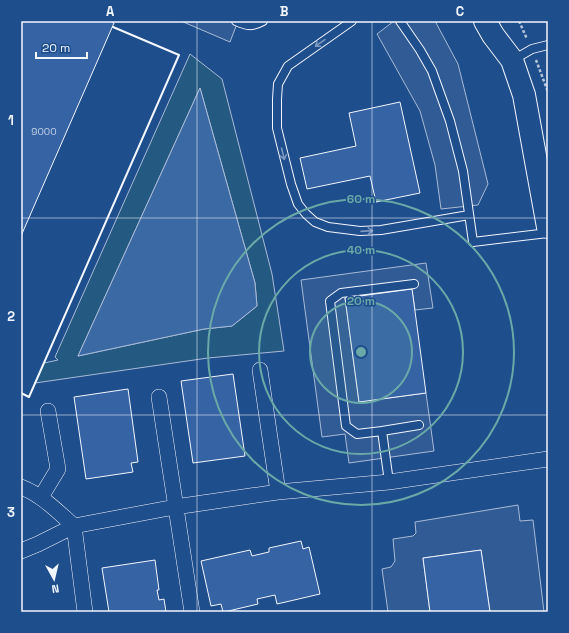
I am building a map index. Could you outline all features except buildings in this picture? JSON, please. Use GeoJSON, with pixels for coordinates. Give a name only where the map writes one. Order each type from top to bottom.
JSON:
{"type":"FeatureCollection","features":[{"type":"Feature","properties":{"kind":"street"},"geometry":{"type":"LineString","coordinates":[[485,21],[493,35],[512,60],[524,95],[548,228]]}},
{"type":"Feature","properties":{"kind":"street"},"geometry":{"type":"LineString","coordinates":[[260,370],[278,492]]}},
{"type":"Feature","properties":{"kind":"street"},"geometry":{"type":"LineString","coordinates":[[159,397],[192,612]]}},
{"type":"Feature","properties":{"kind":"street"},"geometry":{"type":"LineString","coordinates":[[41,497],[58,469],[48,411]]}},
{"type":"Feature","properties":{"kind":"street"},"geometry":{"type":"LineString","coordinates":[[21,551],[74,526],[175,507],[278,492],[389,482],[548,459]]}},
{"type":"Feature","properties":{"kind":"street"},"geometry":{"type":"LineString","coordinates":[[21,487],[41,497],[74,526],[85,612]]}},
{"type":"Feature","properties":{"kind":"lane"},"geometry":{"type":"LineString","coordinates":[[236,21],[245,25],[255,26],[263,21]]}},
{"type":"Feature","properties":{"kind":"lane"},"geometry":{"type":"LineString","coordinates":[[352,21],[288,66],[278,84],[277,128],[291,184],[298,204],[306,214],[316,222],[328,227],[360,231],[381,230],[469,215]]}},
{"type":"Feature","properties":{"kind":"lane"},"geometry":{"type":"LineString","coordinates":[[400,21],[420,50],[432,71],[447,114],[463,171],[473,242],[548,233]]}},
{"type":"Feature","properties":{"kind":"lane"},"geometry":{"type":"LineString","coordinates":[[512,60],[532,49],[548,45]]}},
{"type":"Feature","properties":{"kind":"lane"},"geometry":{"type":"LineString","coordinates":[[414,284],[341,293],[330,301],[346,426],[357,434],[419,425]]}},
{"type":"Feature","properties":{"kind":"lane"},"geometry":{"type":"LineString","coordinates":[[382,431],[389,482]]}},
{"type":"Feature","properties":{"kind":"shaded area"},"geometry":{"type":"Polygon","coordinates":[[[181,21],[238,21],[230,42],[181,21]]]}},
{"type":"Feature","properties":{"kind":"shaded area"},"geometry":{"type":"Polygon","coordinates":[[[394,21],[435,21],[458,64],[488,184],[478,205],[441,209],[435,165],[420,111],[377,34],[394,21]]]}},
{"type":"Feature","properties":{"kind":"shaded area"},"geometry":{"type":"Polygon","coordinates":[[[190,54],[222,79],[272,274],[284,351],[208,358],[35,383],[44,363],[58,360],[55,357],[190,54]],[[200,88],[78,356],[204,329],[232,326],[257,306],[255,283],[200,88]]]}},
{"type":"Feature","properties":{"kind":"shaded area"},"geometry":{"type":"Polygon","coordinates":[[[200,88],[255,283],[257,306],[232,326],[204,329],[78,356],[200,88]]]}},
{"type":"Feature","properties":{"kind":"shaded area"},"geometry":{"type":"Polygon","coordinates":[[[426,263],[433,308],[415,310],[412,289],[345,298],[359,402],[426,393],[434,451],[349,463],[345,434],[322,437],[301,280],[426,263]]]}},
{"type":"Feature","properties":{"kind":"shaded area"},"geometry":{"type":"Polygon","coordinates":[[[518,505],[520,521],[533,520],[544,612],[490,612],[481,550],[423,558],[430,612],[388,612],[382,569],[391,567],[395,561],[393,539],[413,536],[416,533],[415,522],[518,505]]]}},
{"type":"Feature","properties":{"kind":"wall"},"geometry":{"type":"LineString","coordinates":[[21,393],[29,397],[179,55],[113,27]]}}]}
